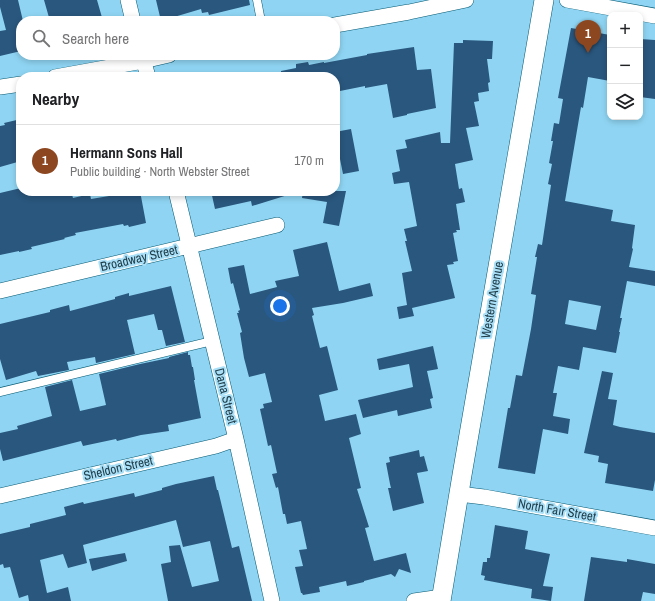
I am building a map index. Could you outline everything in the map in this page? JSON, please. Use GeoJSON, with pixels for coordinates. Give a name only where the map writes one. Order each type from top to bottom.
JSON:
{"type":"FeatureCollection","features":[{"type":"Feature","properties":{"kind":"street"},"geometry":{"type":"LineString","coordinates":[[128,0],[132,16]]}},
{"type":"Feature","properties":{"kind":"street"},"geometry":{"type":"LineString","coordinates":[[340,24],[408,6],[466,0]]}},
{"type":"Feature","properties":{"kind":"street","name":"Western Avenue"},"geometry":{"type":"LineString","coordinates":[[442,599],[544,0]]}},
{"type":"Feature","properties":{"kind":"street"},"geometry":{"type":"LineString","coordinates":[[567,0],[655,16]]}},
{"type":"Feature","properties":{"kind":"street"},"geometry":{"type":"LineString","coordinates":[[79,72],[133,60]]}},
{"type":"Feature","properties":{"kind":"street"},"geometry":{"type":"LineString","coordinates":[[143,60],[146,72]]}},
{"type":"Feature","properties":{"kind":"street"},"geometry":{"type":"LineString","coordinates":[[0,88],[16,85]]}},
{"type":"Feature","properties":{"kind":"street","name":"Dana Street"},"geometry":{"type":"LineString","coordinates":[[177,196],[236,439],[272,601]]}},
{"type":"Feature","properties":{"kind":"street","name":"Broadway Street"},"geometry":{"type":"LineString","coordinates":[[0,291],[278,225]]}},
{"type":"Feature","properties":{"kind":"street","name":"Sheldon Street"},"geometry":{"type":"LineString","coordinates":[[0,496],[216,446],[236,439]]}},
{"type":"Feature","properties":{"kind":"street","name":"North Fair Street"},"geometry":{"type":"LineString","coordinates":[[459,494],[484,497],[655,528]]}},
{"type":"Feature","properties":{"kind":"street"},"geometry":{"type":"LineString","coordinates":[[414,601],[442,599]]}},
{"type":"Feature","properties":{"kind":"lane"},"geometry":{"type":"LineString","coordinates":[[257,0],[260,16]]}},
{"type":"Feature","properties":{"kind":"lane"},"geometry":{"type":"LineString","coordinates":[[0,392],[212,341]]}},
{"type":"Feature","properties":{"kind":"building"},"geometry":{"type":"Polygon","coordinates":[[[0,0],[18,0],[22,16],[16,16],[16,52],[0,56],[0,31],[6,30],[0,7],[0,0]]]}},
{"type":"Feature","properties":{"kind":"building"},"geometry":{"type":"Polygon","coordinates":[[[44,0],[97,0],[102,16],[49,16],[44,0]]]}},
{"type":"Feature","properties":{"kind":"building"},"geometry":{"type":"Polygon","coordinates":[[[156,0],[249,0],[250,5],[209,15],[208,12],[202,13],[201,9],[177,16],[160,16],[156,0]]]}},
{"type":"Feature","properties":{"kind":"building"},"geometry":{"type":"Polygon","coordinates":[[[571,28],[607,34],[607,80],[588,77],[583,108],[581,107],[565,201],[613,210],[611,221],[635,225],[633,249],[629,267],[655,271],[655,286],[627,281],[620,318],[622,318],[616,353],[583,347],[579,370],[558,366],[553,393],[557,393],[553,416],[570,419],[568,434],[543,429],[535,474],[498,468],[508,408],[510,408],[516,375],[522,376],[531,329],[536,295],[531,294],[537,257],[535,257],[538,244],[542,245],[551,185],[548,184],[552,164],[549,163],[553,141],[551,141],[554,123],[559,124],[563,99],[558,98],[571,28]],[[569,300],[565,324],[596,330],[601,306],[569,300]]]}},
{"type":"Feature","properties":{"kind":"building"},"geometry":{"type":"Polygon","coordinates":[[[643,39],[655,40],[655,99],[643,97],[643,39]]]}},
{"type":"Feature","properties":{"kind":"building"},"geometry":{"type":"Polygon","coordinates":[[[463,40],[493,41],[492,59],[487,59],[490,82],[488,83],[489,91],[478,93],[479,101],[474,102],[479,126],[466,128],[473,160],[455,164],[459,189],[462,188],[465,202],[456,204],[460,230],[456,230],[457,232],[453,233],[458,261],[453,262],[454,264],[447,265],[455,298],[412,308],[414,316],[399,319],[397,307],[407,305],[402,273],[412,271],[405,241],[407,241],[404,229],[417,226],[409,182],[394,184],[392,173],[400,171],[396,150],[407,148],[405,140],[440,132],[441,143],[450,143],[454,43],[463,43],[463,40]]]}},
{"type":"Feature","properties":{"kind":"building"},"geometry":{"type":"Polygon","coordinates":[[[414,47],[417,70],[431,69],[436,108],[393,118],[387,84],[365,88],[365,86],[340,91],[340,72],[281,72],[296,68],[296,64],[308,62],[309,65],[324,63],[367,54],[414,47]]]}},
{"type":"Feature","properties":{"kind":"building"},"geometry":{"type":"Polygon","coordinates":[[[16,120],[16,162],[0,167],[0,126],[5,125],[4,123],[16,120]]]}},
{"type":"Feature","properties":{"kind":"building"},"geometry":{"type":"Polygon","coordinates":[[[351,129],[359,171],[343,174],[340,159],[340,131],[351,129]]]}},
{"type":"Feature","properties":{"kind":"building"},"geometry":{"type":"Polygon","coordinates":[[[16,189],[16,196],[72,196],[73,198],[90,196],[91,199],[109,196],[141,196],[146,223],[129,227],[128,225],[124,226],[123,224],[75,233],[76,235],[64,238],[65,239],[31,247],[32,249],[0,255],[0,193],[16,189]]]}},
{"type":"Feature","properties":{"kind":"building"},"geometry":{"type":"Polygon","coordinates":[[[340,191],[346,191],[339,226],[323,223],[327,202],[302,198],[302,196],[340,196],[340,191]]]}},
{"type":"Feature","properties":{"kind":"building"},"geometry":{"type":"Polygon","coordinates":[[[212,196],[284,196],[252,206],[251,201],[215,209],[212,196]]]}},
{"type":"Feature","properties":{"kind":"building"},"geometry":{"type":"Polygon","coordinates":[[[327,242],[339,291],[370,283],[373,296],[312,308],[314,315],[312,316],[320,348],[327,346],[338,390],[319,395],[325,421],[356,414],[361,434],[349,438],[361,488],[357,489],[369,527],[365,528],[374,561],[406,553],[411,573],[399,569],[395,577],[391,574],[347,586],[346,581],[319,587],[320,592],[303,595],[301,593],[295,567],[303,566],[299,550],[307,549],[301,521],[287,524],[285,514],[283,514],[278,487],[276,488],[272,474],[277,473],[271,445],[268,446],[260,409],[264,408],[263,404],[272,402],[265,373],[249,377],[240,333],[242,332],[237,313],[239,313],[238,311],[240,310],[233,283],[231,284],[228,268],[244,265],[250,294],[277,287],[275,281],[299,276],[293,250],[327,242]]]}},
{"type":"Feature","properties":{"kind":"building"},"geometry":{"type":"Polygon","coordinates":[[[171,286],[185,342],[166,346],[162,330],[158,330],[154,314],[127,320],[135,354],[96,363],[95,357],[67,362],[69,370],[38,376],[36,371],[6,380],[0,359],[0,324],[50,312],[50,310],[69,305],[70,311],[115,299],[115,297],[129,293],[129,296],[171,286]]]}},
{"type":"Feature","properties":{"kind":"building"},"geometry":{"type":"Polygon","coordinates":[[[433,346],[438,369],[427,371],[433,398],[430,399],[432,408],[398,416],[397,410],[363,418],[358,400],[413,387],[409,364],[379,370],[377,359],[433,346]]]}},
{"type":"Feature","properties":{"kind":"building"},"geometry":{"type":"Polygon","coordinates":[[[188,352],[193,367],[201,418],[168,425],[169,431],[141,435],[117,441],[116,439],[83,446],[81,441],[3,461],[0,449],[0,433],[18,429],[17,426],[52,416],[45,387],[72,380],[80,411],[106,405],[99,374],[169,358],[188,352]]]}},
{"type":"Feature","properties":{"kind":"building"},"geometry":{"type":"Polygon","coordinates":[[[602,371],[613,373],[608,399],[617,400],[613,425],[655,433],[655,480],[653,491],[605,483],[608,464],[598,462],[599,456],[584,453],[602,371]]]}},
{"type":"Feature","properties":{"kind":"building"},"geometry":{"type":"Polygon","coordinates":[[[419,450],[420,457],[424,456],[428,471],[417,473],[424,503],[393,511],[388,488],[391,488],[386,463],[390,462],[389,457],[419,450]]]}},
{"type":"Feature","properties":{"kind":"building"},"geometry":{"type":"Polygon","coordinates":[[[214,476],[232,548],[239,546],[252,601],[168,601],[161,564],[171,562],[169,546],[180,545],[192,587],[219,581],[210,541],[183,547],[176,520],[83,545],[87,563],[68,568],[63,554],[40,560],[47,593],[68,587],[71,601],[29,601],[28,595],[19,598],[10,567],[4,568],[3,564],[0,565],[0,534],[30,527],[30,524],[66,515],[64,507],[134,493],[135,497],[162,490],[162,488],[176,484],[214,476]]]}},
{"type":"Feature","properties":{"kind":"building"},"geometry":{"type":"Polygon","coordinates":[[[495,525],[528,531],[525,549],[550,554],[543,586],[553,587],[551,601],[531,598],[532,589],[484,580],[485,576],[481,575],[483,562],[487,562],[487,558],[490,558],[495,525]]]}},
{"type":"Feature","properties":{"kind":"building"},"geometry":{"type":"Polygon","coordinates":[[[125,553],[127,561],[92,571],[89,559],[125,553]]]}},
{"type":"Feature","properties":{"kind":"building"},"geometry":{"type":"Polygon","coordinates":[[[591,557],[627,562],[627,559],[655,564],[655,594],[643,592],[641,601],[584,601],[591,557]]]}},
{"type":"Feature","properties":{"kind":"place","name":"Hermann Sons Hall"},"geometry":{"type":"Point","coordinates":[588,53]}}]}
